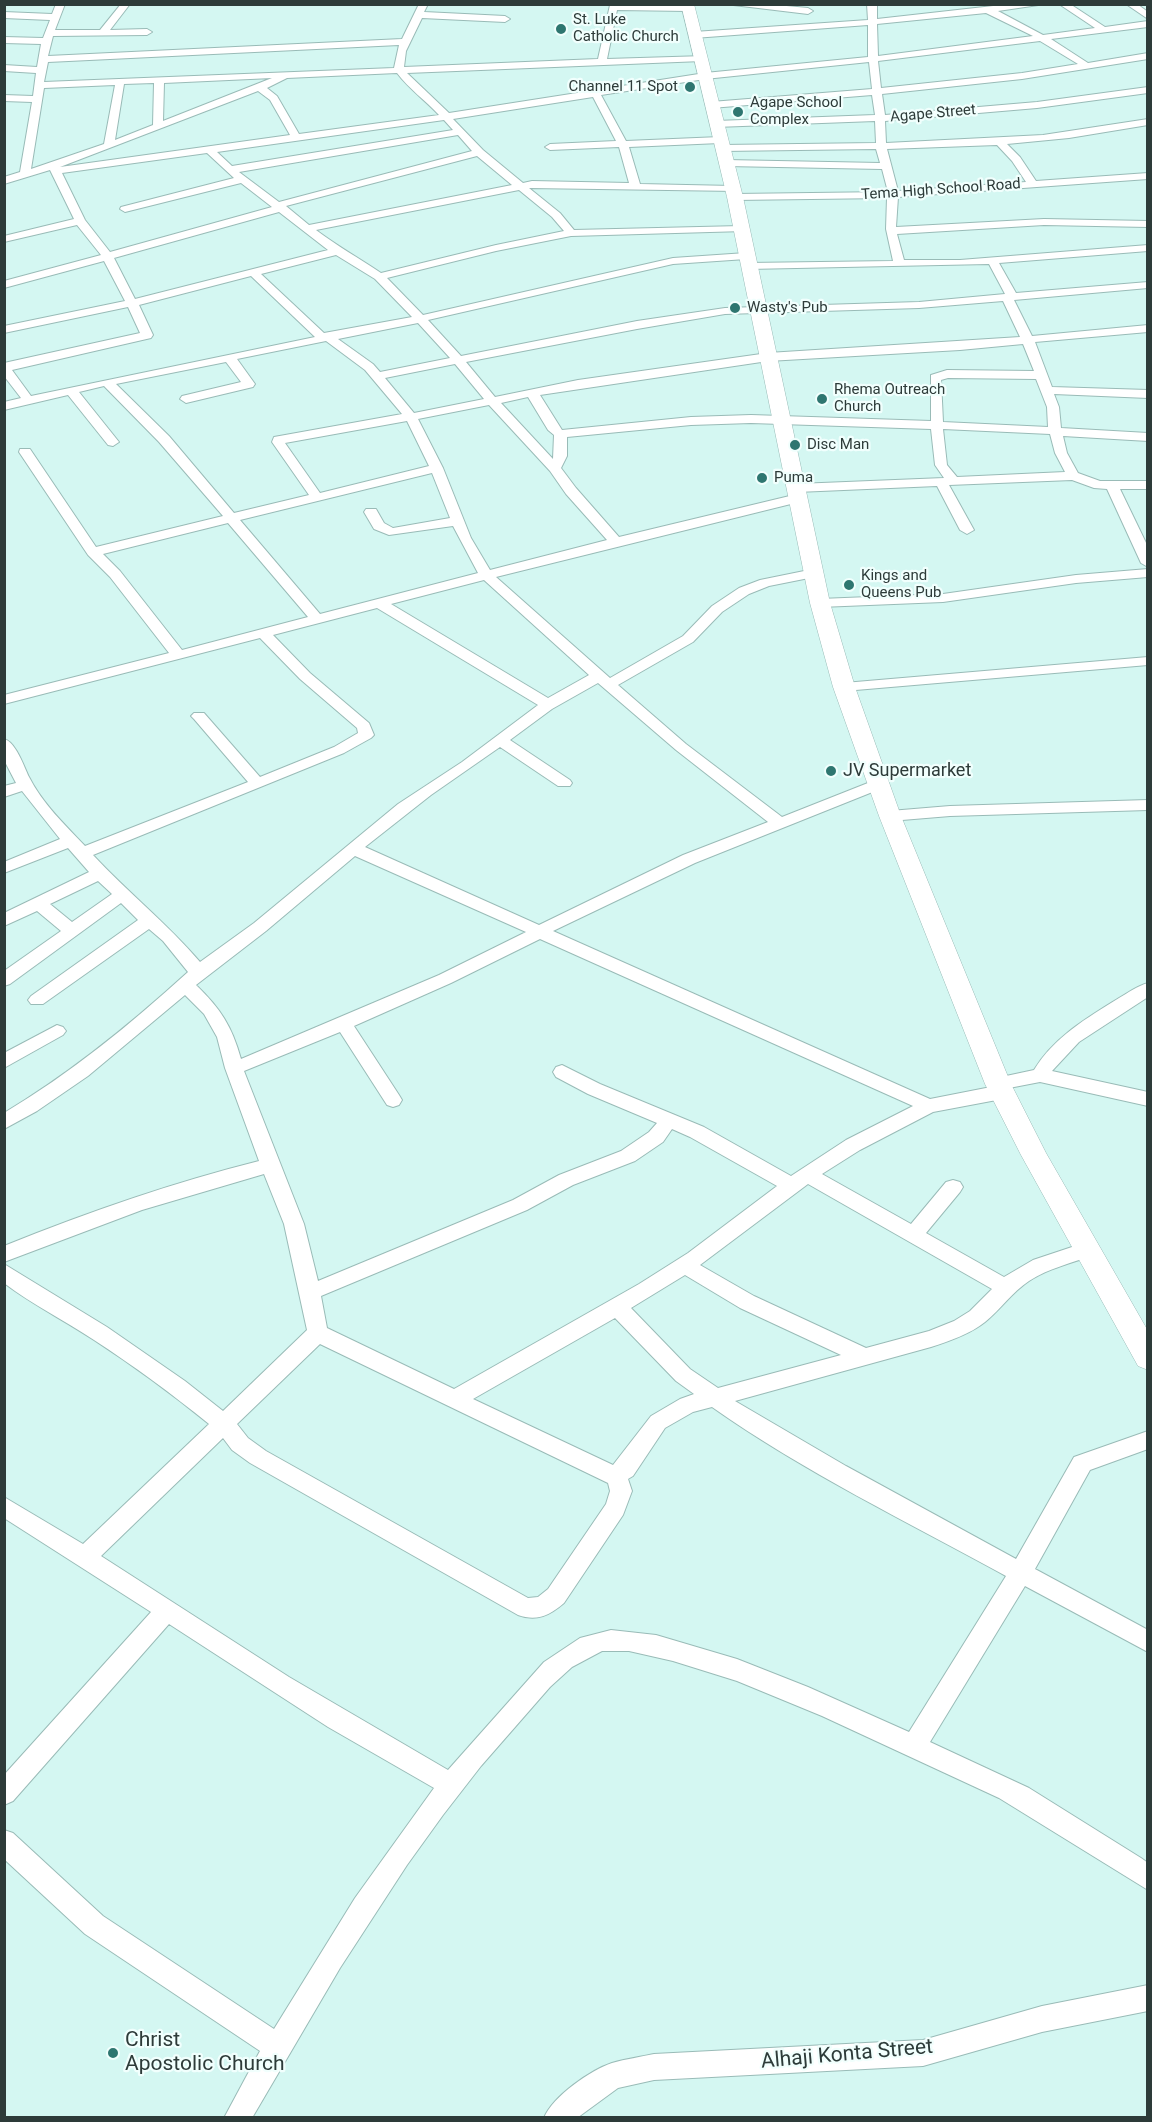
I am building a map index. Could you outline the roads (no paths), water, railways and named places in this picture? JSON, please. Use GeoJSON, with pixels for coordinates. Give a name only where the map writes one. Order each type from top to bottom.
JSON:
{"type":"FeatureCollection","features":[{"type":"Feature","properties":{"kind":"main road"},"geometry":{"type":"LineString","coordinates":[[687,6],[734,193],[820,603],[844,687],[890,816],[1000,1088],[1148,1358]]}},
{"type":"Feature","properties":{"kind":"street"},"geometry":{"type":"LineString","coordinates":[[25,176],[47,37],[61,4]]}},
{"type":"Feature","properties":{"kind":"street"},"geometry":{"type":"LineString","coordinates":[[105,31],[126,4]]}},
{"type":"Feature","properties":{"kind":"street"},"geometry":{"type":"LineString","coordinates":[[424,4],[400,57],[399,69],[458,132],[520,187],[556,215],[571,233]]}},
{"type":"Feature","properties":{"kind":"street"},"geometry":{"type":"LineString","coordinates":[[729,4],[808,11]]}},
{"type":"Feature","properties":{"kind":"street"},"geometry":{"type":"LineString","coordinates":[[872,4],[873,59],[881,147],[894,194],[891,201],[892,231],[894,248],[900,264]]}},
{"type":"Feature","properties":{"kind":"street"},"geometry":{"type":"LineString","coordinates":[[694,35],[874,22],[1041,4]]}},
{"type":"Feature","properties":{"kind":"street"},"geometry":{"type":"LineString","coordinates":[[1063,4],[1104,30]]}},
{"type":"Feature","properties":{"kind":"street"},"geometry":{"type":"LineString","coordinates":[[1130,4],[1148,16]]}},
{"type":"Feature","properties":{"kind":"street"},"geometry":{"type":"LineString","coordinates":[[602,61],[613,8],[687,6]]}},
{"type":"Feature","properties":{"kind":"street"},"geometry":{"type":"LineString","coordinates":[[988,10],[1043,39],[1087,66]]}},
{"type":"Feature","properties":{"kind":"street"},"geometry":{"type":"LineString","coordinates":[[4,15],[55,17]]}},
{"type":"Feature","properties":{"kind":"street"},"geometry":{"type":"LineString","coordinates":[[420,15],[505,19]]}},
{"type":"Feature","properties":{"kind":"street"},"geometry":{"type":"LineString","coordinates":[[40,85],[602,61],[703,67],[873,59],[1148,24]]}},
{"type":"Feature","properties":{"kind":"street"},"geometry":{"type":"LineString","coordinates":[[4,40],[105,31],[147,32]]}},
{"type":"Feature","properties":{"kind":"street"},"geometry":{"type":"LineString","coordinates":[[45,59],[407,42]]}},
{"type":"Feature","properties":{"kind":"street"},"geometry":{"type":"LineString","coordinates":[[719,136],[876,91],[1022,76],[1148,56]]}},
{"type":"Feature","properties":{"kind":"street"},"geometry":{"type":"LineString","coordinates":[[4,181],[55,169],[445,117],[595,93],[703,67]]}},
{"type":"Feature","properties":{"kind":"street"},"geometry":{"type":"LineString","coordinates":[[4,68],[42,70]]}},
{"type":"Feature","properties":{"kind":"street"},"geometry":{"type":"LineString","coordinates":[[55,169],[292,74]]}},
{"type":"Feature","properties":{"kind":"street"},"geometry":{"type":"LineString","coordinates":[[158,126],[159,81]]}},
{"type":"Feature","properties":{"kind":"street"},"geometry":{"type":"LineString","coordinates":[[109,146],[120,82]]}},
{"type":"Feature","properties":{"kind":"street"},"geometry":{"type":"LineString","coordinates":[[261,88],[274,98],[296,137]]}},
{"type":"Feature","properties":{"kind":"street","name":"Agape Street"},"geometry":{"type":"LineString","coordinates":[[719,136],[880,118],[1037,105],[1148,90]]}},
{"type":"Feature","properties":{"kind":"street"},"geometry":{"type":"LineString","coordinates":[[595,93],[604,105],[632,166],[634,187]]}},
{"type":"Feature","properties":{"kind":"street"},"geometry":{"type":"LineString","coordinates":[[4,98],[36,99]]}},
{"type":"Feature","properties":{"kind":"street"},"geometry":{"type":"LineString","coordinates":[[550,147],[719,136],[881,147],[1043,138],[1148,122]]}},
{"type":"Feature","properties":{"kind":"street"},"geometry":{"type":"LineString","coordinates":[[230,170],[458,132]]}},
{"type":"Feature","properties":{"kind":"street"},"geometry":{"type":"LineString","coordinates":[[719,136],[886,165]]}},
{"type":"Feature","properties":{"kind":"street"},"geometry":{"type":"LineString","coordinates":[[999,141],[1016,159],[1032,183]]}},
{"type":"Feature","properties":{"kind":"street"},"geometry":{"type":"LineString","coordinates":[[210,150],[230,170],[337,251],[352,258],[379,277],[458,359],[493,402],[555,468],[571,491],[616,542]]}},
{"type":"Feature","properties":{"kind":"street"},"geometry":{"type":"LineString","coordinates":[[4,285],[480,152]]}},
{"type":"Feature","properties":{"kind":"street"},"geometry":{"type":"LineString","coordinates":[[28,400],[5,367],[143,338],[147,332],[108,257],[80,221],[55,169]]}},
{"type":"Feature","properties":{"kind":"street"},"geometry":{"type":"LineString","coordinates":[[1135,176],[1148,188]]}},
{"type":"Feature","properties":{"kind":"street","name":"Tema High School Road"},"geometry":{"type":"LineString","coordinates":[[308,228],[546,184],[734,193],[872,196],[1148,176]]}},
{"type":"Feature","properties":{"kind":"street"},"geometry":{"type":"LineString","coordinates":[[125,209],[244,179]]}},
{"type":"Feature","properties":{"kind":"street"},"geometry":{"type":"LineString","coordinates":[[4,239],[80,221]]}},
{"type":"Feature","properties":{"kind":"street"},"geometry":{"type":"LineString","coordinates":[[892,231],[1044,222],[1148,224]]}},
{"type":"Feature","properties":{"kind":"street"},"geometry":{"type":"LineString","coordinates":[[379,277],[496,248],[571,233],[741,229]]}},
{"type":"Feature","properties":{"kind":"street"},"geometry":{"type":"LineString","coordinates":[[4,406],[107,382],[419,319],[674,261],[900,264],[993,262],[1092,251],[1148,248]]}},
{"type":"Feature","properties":{"kind":"street"},"geometry":{"type":"LineString","coordinates":[[4,330],[132,303],[337,251]]}},
{"type":"Feature","properties":{"kind":"street"},"geometry":{"type":"LineString","coordinates":[[993,262],[1028,340],[1053,407],[1055,431],[1061,453],[1073,476]]}},
{"type":"Feature","properties":{"kind":"street"},"geometry":{"type":"LineString","coordinates":[[253,272],[324,337],[377,376],[411,417],[437,468],[473,554],[487,576],[681,747],[780,822]]}},
{"type":"Feature","properties":{"kind":"street"},"geometry":{"type":"LineString","coordinates":[[377,376],[637,325],[725,311],[869,307],[1148,285]]}},
{"type":"Feature","properties":{"kind":"street"},"geometry":{"type":"LineString","coordinates":[[316,496],[278,442],[279,440],[493,402],[590,382],[768,357],[1028,340],[1148,328]]}},
{"type":"Feature","properties":{"kind":"street"},"geometry":{"type":"LineString","coordinates":[[186,399],[249,384],[229,357]]}},
{"type":"Feature","properties":{"kind":"street"},"geometry":{"type":"LineString","coordinates":[[966,530],[941,465],[934,378],[939,375],[1041,375]]}},
{"type":"Feature","properties":{"kind":"street"},"geometry":{"type":"LineString","coordinates":[[107,382],[164,439],[318,620]]}},
{"type":"Feature","properties":{"kind":"street"},"geometry":{"type":"LineString","coordinates":[[71,390],[113,442]]}},
{"type":"Feature","properties":{"kind":"street"},"geometry":{"type":"LineString","coordinates":[[1046,390],[1148,394]]}},
{"type":"Feature","properties":{"kind":"street"},"geometry":{"type":"LineString","coordinates":[[532,393],[554,430],[560,434],[692,421],[783,421],[1148,436]]}},
{"type":"Feature","properties":{"kind":"street"},"geometry":{"type":"LineString","coordinates":[[555,468],[561,456],[560,434]]}},
{"type":"Feature","properties":{"kind":"street"},"geometry":{"type":"LineString","coordinates":[[25,452],[93,552],[115,574],[179,656]]}},
{"type":"Feature","properties":{"kind":"street"},"geometry":{"type":"LineString","coordinates":[[93,552],[437,468]]}},
{"type":"Feature","properties":{"kind":"street"},"geometry":{"type":"LineString","coordinates":[[4,700],[380,604],[797,493],[1073,476],[1099,485],[1148,485]]}},
{"type":"Feature","properties":{"kind":"street"},"geometry":{"type":"LineString","coordinates":[[1112,485],[1148,563]]}},
{"type":"Feature","properties":{"kind":"street"},"geometry":{"type":"LineString","coordinates":[[371,512],[377,524],[385,532],[458,521]]}},
{"type":"Feature","properties":{"kind":"street"},"geometry":{"type":"LineString","coordinates":[[4,1122],[59,1088],[98,1060],[199,973],[231,950],[426,791],[547,704],[575,686],[633,672],[688,639],[717,609],[744,591],[765,583],[814,573]]}},
{"type":"Feature","properties":{"kind":"street"},"geometry":{"type":"LineString","coordinates":[[820,603],[943,598],[1076,579],[1148,573]]}},
{"type":"Feature","properties":{"kind":"street"},"geometry":{"type":"LineString","coordinates":[[380,604],[547,704]]}},
{"type":"Feature","properties":{"kind":"street"},"geometry":{"type":"LineString","coordinates":[[4,868],[76,848],[257,783],[362,739],[367,731],[305,676],[264,634]]}},
{"type":"Feature","properties":{"kind":"street"},"geometry":{"type":"LineString","coordinates":[[844,687],[1148,661]]}},
{"type":"Feature","properties":{"kind":"street"},"geometry":{"type":"LineString","coordinates":[[199,716],[257,783]]}},
{"type":"Feature","properties":{"kind":"street"},"geometry":{"type":"LineString","coordinates":[[500,740],[564,783]]}},
{"type":"Feature","properties":{"kind":"street"},"geometry":{"type":"LineString","coordinates":[[4,744],[25,785],[76,848],[149,921],[169,937],[199,973]]}},
{"type":"Feature","properties":{"kind":"street"},"geometry":{"type":"LineString","coordinates":[[234,1068],[446,980],[513,947],[539,931],[689,859],[879,784]]}},
{"type":"Feature","properties":{"kind":"street"},"geometry":{"type":"LineString","coordinates":[[4,792],[25,785]]}},
{"type":"Feature","properties":{"kind":"street"},"geometry":{"type":"LineString","coordinates":[[890,816],[950,811],[1148,805]]}},
{"type":"Feature","properties":{"kind":"street"},"geometry":{"type":"LineString","coordinates":[[354,849],[929,1106]]}},
{"type":"Feature","properties":{"kind":"street"},"geometry":{"type":"LineString","coordinates":[[4,920],[100,873]]}},
{"type":"Feature","properties":{"kind":"street"},"geometry":{"type":"LineString","coordinates":[[4,980],[123,894]]}},
{"type":"Feature","properties":{"kind":"street"},"geometry":{"type":"LineString","coordinates":[[38,903],[72,931]]}},
{"type":"Feature","properties":{"kind":"street"},"geometry":{"type":"LineString","coordinates":[[37,1000],[149,921]]}},
{"type":"Feature","properties":{"kind":"street"},"geometry":{"type":"LineString","coordinates":[[186,986],[211,1010],[220,1023],[234,1068],[294,1224],[311,1292],[318,1334]]}},
{"type":"Feature","properties":{"kind":"street"},"geometry":{"type":"LineString","coordinates":[[1040,1076],[1045,1064],[1072,1039],[1148,989]]}},
{"type":"Feature","properties":{"kind":"street"},"geometry":{"type":"LineString","coordinates":[[344,1024],[393,1100]]}},
{"type":"Feature","properties":{"kind":"street"},"geometry":{"type":"LineString","coordinates":[[4,1062],[57,1031]]}},
{"type":"Feature","properties":{"kind":"street"},"geometry":{"type":"LineString","coordinates":[[562,1072],[594,1089],[708,1137],[791,1185]]}},
{"type":"Feature","properties":{"kind":"street"},"geometry":{"type":"LineString","coordinates":[[455,1399],[684,1265],[791,1185],[853,1145],[929,1106],[1040,1076],[1148,1099]]}},
{"type":"Feature","properties":{"kind":"street"},"geometry":{"type":"LineString","coordinates":[[311,1292],[520,1205],[566,1180],[628,1156],[656,1137],[669,1120]]}},
{"type":"Feature","properties":{"kind":"street"},"geometry":{"type":"LineString","coordinates":[[4,1254],[103,1215],[214,1179],[270,1165]]}},
{"type":"Feature","properties":{"kind":"street"},"geometry":{"type":"LineString","coordinates":[[808,1174],[912,1236],[1006,1288]]}},
{"type":"Feature","properties":{"kind":"street"},"geometry":{"type":"LineString","coordinates":[[912,1236],[953,1187]]}},
{"type":"Feature","properties":{"kind":"street"},"geometry":{"type":"LineString","coordinates":[[318,1334],[607,1474],[616,1475],[625,1469],[658,1422],[679,1408],[711,1396],[931,1339],[961,1327],[978,1316],[1006,1288],[1034,1268],[1055,1258],[1087,1250]]}},
{"type":"Feature","properties":{"kind":"street"},"geometry":{"type":"LineString","coordinates":[[684,1265],[757,1307],[865,1357]]}},
{"type":"Feature","properties":{"kind":"street"},"geometry":{"type":"LineString","coordinates":[[6,1277],[143,1361],[225,1425],[240,1444],[258,1457],[526,1608],[543,1607],[556,1596],[615,1508],[621,1491],[616,1475]]}},
{"type":"Feature","properties":{"kind":"street"},"geometry":{"type":"LineString","coordinates":[[616,1306],[665,1358],[711,1396],[838,1473],[1148,1642]]}},
{"type":"Feature","properties":{"kind":"street"},"geometry":{"type":"LineString","coordinates":[[86,1556],[318,1334]]}},
{"type":"Feature","properties":{"kind":"street"},"geometry":{"type":"LineString","coordinates":[[914,1746],[1021,1572],[1082,1463],[1148,1440]]}},
{"type":"Feature","properties":{"kind":"street"},"geometry":{"type":"LineString","coordinates":[[4,1506],[86,1556],[384,1749],[450,1784]]}},
{"type":"Feature","properties":{"kind":"street"},"geometry":{"type":"LineString","coordinates":[[4,1793],[168,1609]]}},
{"type":"Feature","properties":{"kind":"street"},"geometry":{"type":"LineString","coordinates":[[237,2118],[300,2006],[381,1881],[450,1784],[548,1673],[572,1653],[602,1641],[645,1643],[716,1662],[843,1712],[1017,1794],[1089,1837],[1148,1878]]}},
{"type":"Feature","properties":{"kind":"street"},"geometry":{"type":"LineString","coordinates":[[4,1842],[94,1925],[277,2047]]}},
{"type":"Feature","properties":{"kind":"street","name":"Alhaji Konta Street"},"geometry":{"type":"LineString","coordinates":[[556,2118],[574,2102],[613,2076],[654,2067],[923,2053],[1042,2019],[1148,1998]]}},
{"type":"Feature","properties":{"kind":"place","name":"St. Luke Catholic Church"},"geometry":{"type":"Point","coordinates":[561,29]}},
{"type":"Feature","properties":{"kind":"place","name":"Channel 11 Spot"},"geometry":{"type":"Point","coordinates":[690,87]}},
{"type":"Feature","properties":{"kind":"place","name":"Agape School Complex"},"geometry":{"type":"Point","coordinates":[738,112]}},
{"type":"Feature","properties":{"kind":"place","name":"Wasty's Pub"},"geometry":{"type":"Point","coordinates":[735,308]}},
{"type":"Feature","properties":{"kind":"place","name":"Rhema Outreach Church"},"geometry":{"type":"Point","coordinates":[822,399]}},
{"type":"Feature","properties":{"kind":"place","name":"Disc Man"},"geometry":{"type":"Point","coordinates":[795,445]}},
{"type":"Feature","properties":{"kind":"place","name":"Puma"},"geometry":{"type":"Point","coordinates":[762,478]}},
{"type":"Feature","properties":{"kind":"place","name":"Kings and Queens Pub"},"geometry":{"type":"Point","coordinates":[849,585]}},
{"type":"Feature","properties":{"kind":"place","name":"JV Supermarket"},"geometry":{"type":"Point","coordinates":[831,771]}},
{"type":"Feature","properties":{"kind":"place","name":"Christ Apostolic Church"},"geometry":{"type":"Point","coordinates":[113,2053]}}]}
